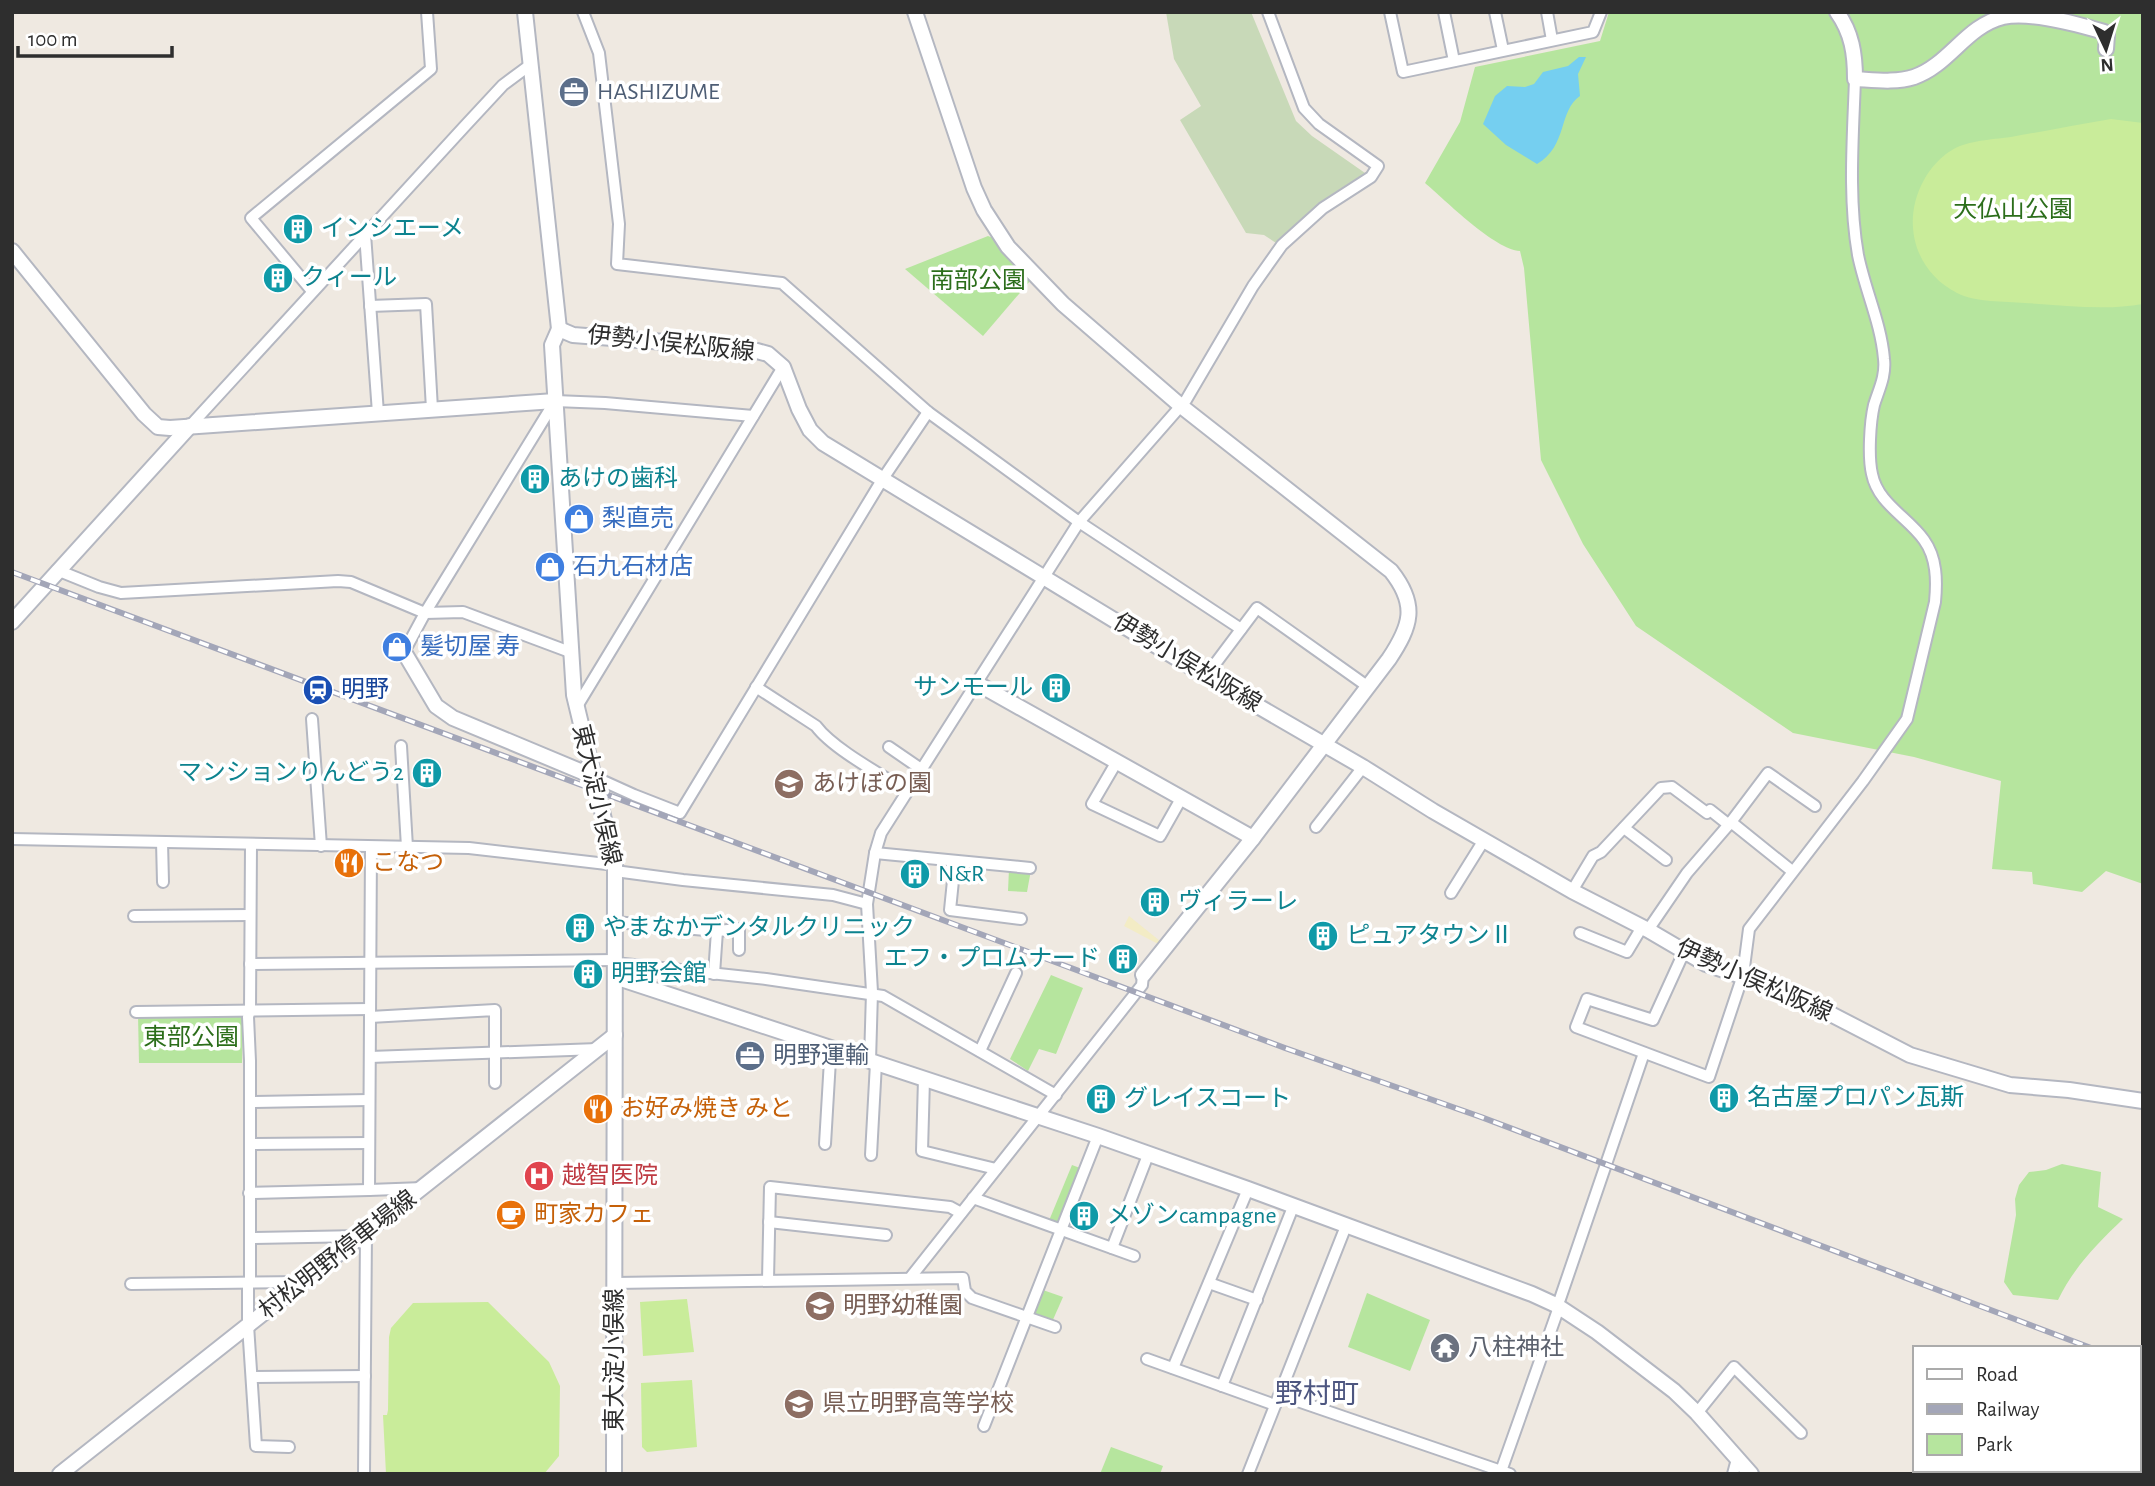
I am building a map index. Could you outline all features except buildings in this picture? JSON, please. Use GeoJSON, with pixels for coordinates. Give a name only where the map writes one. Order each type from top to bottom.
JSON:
{"type":"FeatureCollection","features":[{"type":"Feature","properties":{"kind":"main road","name":"伊勢小俣松阪線"},"geometry":{"type":"LineString","coordinates":[[526,12],[559,329],[573,335],[768,354],[783,367],[810,430],[823,443],[1391,786],[1572,891],[1706,964],[1788,992],[1910,1055],[2010,1085],[2143,1101]]}},
{"type":"Feature","properties":{"kind":"main road"},"geometry":{"type":"LineString","coordinates":[[915,12],[984,210],[1023,265],[1063,304],[1181,406],[1380,562],[1397,579],[1409,605],[1408,622],[1401,642],[1253,838],[1143,975]]}},
{"type":"Feature","properties":{"kind":"main road"},"geometry":{"type":"LineString","coordinates":[[1837,12],[1852,41],[1855,79],[1893,80],[1914,76],[1937,63],[1974,31],[1990,22],[2012,16],[2039,18],[2104,32],[2107,36],[2106,49]]}},
{"type":"Feature","properties":{"kind":"main road"},"geometry":{"type":"LineString","coordinates":[[12,251],[144,414],[158,427],[555,401]]}},
{"type":"Feature","properties":{"kind":"main road","name":"東大淀小俣線"},"geometry":{"type":"LineString","coordinates":[[559,329],[554,335],[552,345],[570,652],[576,708],[615,868],[614,1474]]}},
{"type":"Feature","properties":{"kind":"main road"},"geometry":{"type":"LineString","coordinates":[[12,622],[190,426]]}},
{"type":"Feature","properties":{"kind":"main road"},"geometry":{"type":"LineString","coordinates":[[404,652],[436,706],[453,718],[592,776]]}},
{"type":"Feature","properties":{"kind":"main road"},"geometry":{"type":"LineString","coordinates":[[978,684],[1253,838]]}},
{"type":"Feature","properties":{"kind":"main road"},"geometry":{"type":"LineString","coordinates":[[615,967],[835,1049],[1248,1189],[1557,1306],[1597,1332],[1674,1391],[1751,1474]]}},
{"type":"Feature","properties":{"kind":"main road","name":"村松明野停車場線"},"geometry":{"type":"LineString","coordinates":[[60,1474],[615,1035]]}},
{"type":"Feature","properties":{"kind":"street"},"geometry":{"type":"LineString","coordinates":[[312,291],[251,218],[431,69],[427,12]]}},
{"type":"Feature","properties":{"kind":"street"},"geometry":{"type":"LineString","coordinates":[[583,12],[599,53],[619,224],[617,264],[782,283],[928,412],[1079,522],[1241,629]]}},
{"type":"Feature","properties":{"kind":"street"},"geometry":{"type":"LineString","coordinates":[[871,1155],[872,992],[867,904],[878,839],[1079,522],[1181,406],[1253,286],[1282,244],[1323,208],[1371,177],[1378,166],[1319,124],[1304,108],[1268,12]]}},
{"type":"Feature","properties":{"kind":"street"},"geometry":{"type":"LineString","coordinates":[[1390,12],[1403,72],[1593,32],[1600,14]]}},
{"type":"Feature","properties":{"kind":"street"},"geometry":{"type":"LineString","coordinates":[[1444,12],[1454,61]]}},
{"type":"Feature","properties":{"kind":"street"},"geometry":{"type":"LineString","coordinates":[[1495,12],[1503,51]]}},
{"type":"Feature","properties":{"kind":"street"},"geometry":{"type":"LineString","coordinates":[[1546,12],[1552,40]]}},
{"type":"Feature","properties":{"kind":"street"},"geometry":{"type":"LineString","coordinates":[[190,426],[503,85],[530,65]]}},
{"type":"Feature","properties":{"kind":"street"},"geometry":{"type":"LineString","coordinates":[[1684,952],[1653,1020],[1587,999],[1576,1027],[1709,1077],[1743,975],[1749,929],[1907,719],[1927,638],[1936,584],[1934,564],[1925,541],[1887,503],[1875,485],[1870,467],[1873,408],[1882,384],[1884,358],[1856,237],[1853,197],[1855,79]]}},
{"type":"Feature","properties":{"kind":"street"},"geometry":{"type":"LineString","coordinates":[[365,234],[378,413]]}},
{"type":"Feature","properties":{"kind":"street"},"geometry":{"type":"LineString","coordinates":[[370,306],[426,304],[432,409]]}},
{"type":"Feature","properties":{"kind":"street"},"geometry":{"type":"LineString","coordinates":[[576,708],[783,367]]}},
{"type":"Feature","properties":{"kind":"street"},"geometry":{"type":"LineString","coordinates":[[404,652],[425,613],[555,401],[606,402],[753,416]]}},
{"type":"Feature","properties":{"kind":"street"},"geometry":{"type":"LineString","coordinates":[[592,776],[680,813],[882,480],[928,412]]}},
{"type":"Feature","properties":{"kind":"street"},"geometry":{"type":"LineString","coordinates":[[57,570],[121,593],[351,582],[425,613],[463,612],[570,652]]}},
{"type":"Feature","properties":{"kind":"street"},"geometry":{"type":"LineString","coordinates":[[1206,676],[1257,608],[1367,686]]}},
{"type":"Feature","properties":{"kind":"street"},"geometry":{"type":"LineString","coordinates":[[756,687],[907,791]]}},
{"type":"Feature","properties":{"kind":"street"},"geometry":{"type":"LineString","coordinates":[[312,719],[321,846]]}},
{"type":"Feature","properties":{"kind":"street"},"geometry":{"type":"LineString","coordinates":[[401,746],[407,847]]}},
{"type":"Feature","properties":{"kind":"street"},"geometry":{"type":"LineString","coordinates":[[889,747],[921,769]]}},
{"type":"Feature","properties":{"kind":"street"},"geometry":{"type":"LineString","coordinates":[[1116,763],[1093,804],[1160,836],[1182,797]]}},
{"type":"Feature","properties":{"kind":"street"},"geometry":{"type":"LineString","coordinates":[[1316,827],[1363,767]]}},
{"type":"Feature","properties":{"kind":"street"},"geometry":{"type":"LineString","coordinates":[[1580,933],[1627,952],[1687,873],[1730,824],[1768,772],[1815,806]]}},
{"type":"Feature","properties":{"kind":"street"},"geometry":{"type":"LineString","coordinates":[[1572,891],[1592,856],[1601,852],[1661,789],[1672,787],[1707,813],[1710,810],[1730,824],[1792,871]]}},
{"type":"Feature","properties":{"kind":"street"},"geometry":{"type":"LineString","coordinates":[[1623,828],[1666,860]]}},
{"type":"Feature","properties":{"kind":"street"},"geometry":{"type":"LineString","coordinates":[[12,839],[469,848],[683,880],[833,895],[867,904]]}},
{"type":"Feature","properties":{"kind":"street"},"geometry":{"type":"LineString","coordinates":[[1451,893],[1484,840]]}},
{"type":"Feature","properties":{"kind":"street"},"geometry":{"type":"LineString","coordinates":[[162,842],[163,882]]}},
{"type":"Feature","properties":{"kind":"street"},"geometry":{"type":"LineString","coordinates":[[251,844],[248,1325],[256,1446],[289,1447]]}},
{"type":"Feature","properties":{"kind":"street"},"geometry":{"type":"LineString","coordinates":[[369,1190],[371,847]]}},
{"type":"Feature","properties":{"kind":"street"},"geometry":{"type":"LineString","coordinates":[[875,853],[1030,868]]}},
{"type":"Feature","properties":{"kind":"street"},"geometry":{"type":"LineString","coordinates":[[955,861],[950,910],[1021,919]]}},
{"type":"Feature","properties":{"kind":"street"},"geometry":{"type":"LineString","coordinates":[[134,916],[250,915]]}},
{"type":"Feature","properties":{"kind":"street"},"geometry":{"type":"LineString","coordinates":[[615,922],[717,930],[739,929],[739,950]]}},
{"type":"Feature","properties":{"kind":"street"},"geometry":{"type":"LineString","coordinates":[[714,974],[717,930]]}},
{"type":"Feature","properties":{"kind":"street"},"geometry":{"type":"LineString","coordinates":[[250,964],[615,967],[714,974],[872,992],[1056,1096]]}},
{"type":"Feature","properties":{"kind":"street"},"geometry":{"type":"LineString","coordinates":[[980,1051],[1016,974]]}},
{"type":"Feature","properties":{"kind":"street"},"geometry":{"type":"LineString","coordinates":[[910,1278],[1142,985],[1143,975]]}},
{"type":"Feature","properties":{"kind":"street"},"geometry":{"type":"LineString","coordinates":[[136,1012],[250,1010],[370,1013],[495,1010],[495,1083]]}},
{"type":"Feature","properties":{"kind":"street"},"geometry":{"type":"LineString","coordinates":[[370,1057],[598,1049]]}},
{"type":"Feature","properties":{"kind":"street"},"geometry":{"type":"LineString","coordinates":[[825,1144],[830,1060],[835,1049]]}},
{"type":"Feature","properties":{"kind":"street"},"geometry":{"type":"LineString","coordinates":[[1147,1359],[1222,1386],[1278,1400],[1504,1473],[1557,1306],[1644,1054]]}},
{"type":"Feature","properties":{"kind":"street"},"geometry":{"type":"LineString","coordinates":[[924,1079],[922,1151],[996,1169]]}},
{"type":"Feature","properties":{"kind":"street"},"geometry":{"type":"LineString","coordinates":[[250,1102],[369,1100]]}},
{"type":"Feature","properties":{"kind":"street"},"geometry":{"type":"LineString","coordinates":[[984,1426],[1098,1136]]}},
{"type":"Feature","properties":{"kind":"street"},"geometry":{"type":"LineString","coordinates":[[250,1144],[369,1143]]}},
{"type":"Feature","properties":{"kind":"street"},"geometry":{"type":"LineString","coordinates":[[1112,1248],[1148,1154]]}},
{"type":"Feature","properties":{"kind":"street"},"geometry":{"type":"LineString","coordinates":[[768,1280],[770,1187],[950,1207],[961,1213]]}},
{"type":"Feature","properties":{"kind":"street"},"geometry":{"type":"LineString","coordinates":[[249,1193],[423,1188]]}},
{"type":"Feature","properties":{"kind":"street"},"geometry":{"type":"LineString","coordinates":[[1173,1368],[1248,1189]]}},
{"type":"Feature","properties":{"kind":"street"},"geometry":{"type":"LineString","coordinates":[[974,1198],[1134,1256]]}},
{"type":"Feature","properties":{"kind":"street"},"geometry":{"type":"LineString","coordinates":[[1222,1386],[1293,1207]]}},
{"type":"Feature","properties":{"kind":"street"},"geometry":{"type":"LineString","coordinates":[[769,1222],[886,1235]]}},
{"type":"Feature","properties":{"kind":"street"},"geometry":{"type":"LineString","coordinates":[[1248,1474],[1346,1226]]}},
{"type":"Feature","properties":{"kind":"street"},"geometry":{"type":"LineString","coordinates":[[250,1238],[364,1235],[364,1474]]}},
{"type":"Feature","properties":{"kind":"street"},"geometry":{"type":"LineString","coordinates":[[615,1283],[963,1278],[965,1291],[972,1298],[1055,1327]]}},
{"type":"Feature","properties":{"kind":"street"},"geometry":{"type":"LineString","coordinates":[[131,1284],[303,1282]]}},
{"type":"Feature","properties":{"kind":"street"},"geometry":{"type":"LineString","coordinates":[[1209,1283],[1257,1300]]}},
{"type":"Feature","properties":{"kind":"street"},"geometry":{"type":"LineString","coordinates":[[1697,1413],[1734,1367],[1801,1433]]}},
{"type":"Feature","properties":{"kind":"street"},"geometry":{"type":"LineString","coordinates":[[252,1377],[365,1376]]}},
{"type":"Feature","properties":{"kind":"street"},"geometry":{"type":"LineString","coordinates":[[1733,1474],[1737,1459]]}},
{"type":"Feature","properties":{"kind":"green space"},"geometry":{"type":"Polygon","coordinates":[[[1166,12],[1251,12],[1296,121],[1312,136],[1365,173],[1320,202],[1318,208],[1276,243],[1264,235],[1246,233],[1180,120],[1201,106],[1174,59],[1166,12]]]}},
{"type":"Feature","properties":{"kind":"green space","name":"大仏山公園"},"geometry":{"type":"Polygon","coordinates":[[[1609,12],[2143,12],[2143,884],[2106,871],[2082,892],[2033,884],[2032,872],[1992,869],[2001,781],[1914,757],[1793,733],[1636,626],[1583,544],[1541,460],[1524,268],[1520,251],[1484,234],[1425,183],[1460,122],[1475,67],[1600,41],[1609,12]]]}},
{"type":"Feature","properties":{"kind":"green space","name":"大仏山公園"},"geometry":{"type":"Polygon","coordinates":[[[2111,119],[2143,123],[2143,304],[2099,307],[1982,300],[1957,293],[1942,284],[1930,272],[1916,244],[1913,212],[1924,180],[1940,159],[1957,147],[1975,142],[2111,119]]]}},
{"type":"Feature","properties":{"kind":"green space","name":"南部公園"},"geometry":{"type":"Polygon","coordinates":[[[988,236],[993,238],[1030,281],[983,336],[905,269],[988,236]]]}},
{"type":"Feature","properties":{"kind":"green space"},"geometry":{"type":"Polygon","coordinates":[[[1009,869],[1031,870],[1027,892],[1008,891],[1009,869]]]}},
{"type":"Feature","properties":{"kind":"green space"},"geometry":{"type":"Polygon","coordinates":[[[1051,975],[1083,988],[1056,1054],[1039,1049],[1028,1071],[1010,1059],[1051,975]]]}},
{"type":"Feature","properties":{"kind":"green space","name":"東部公園"},"geometry":{"type":"Polygon","coordinates":[[[241,1013],[242,1063],[139,1063],[138,1015],[241,1013]]]}},
{"type":"Feature","properties":{"kind":"green space"},"geometry":{"type":"Polygon","coordinates":[[[2062,1164],[2101,1172],[2098,1207],[2123,1219],[2079,1266],[2058,1300],[2013,1295],[2004,1282],[2019,1185],[2029,1172],[2062,1164]]]}},
{"type":"Feature","properties":{"kind":"green space"},"geometry":{"type":"Polygon","coordinates":[[[1072,1165],[1080,1168],[1058,1226],[1048,1223],[1072,1165]]]}},
{"type":"Feature","properties":{"kind":"green space"},"geometry":{"type":"Polygon","coordinates":[[[1040,1289],[1063,1297],[1052,1322],[1030,1315],[1040,1289]]]}},
{"type":"Feature","properties":{"kind":"green space"},"geometry":{"type":"Polygon","coordinates":[[[1367,1293],[1430,1320],[1410,1371],[1348,1347],[1367,1293]]]}},
{"type":"Feature","properties":{"kind":"green space"},"geometry":{"type":"Polygon","coordinates":[[[687,1299],[694,1352],[643,1356],[640,1302],[687,1299]]]}},
{"type":"Feature","properties":{"kind":"green space"},"geometry":{"type":"Polygon","coordinates":[[[488,1302],[549,1362],[560,1386],[559,1456],[544,1474],[386,1474],[383,1415],[387,1415],[388,1410],[391,1328],[413,1303],[488,1302]]]}},
{"type":"Feature","properties":{"kind":"green space"},"geometry":{"type":"Polygon","coordinates":[[[692,1380],[697,1447],[647,1452],[642,1447],[641,1383],[692,1380]]]}},
{"type":"Feature","properties":{"kind":"green space"},"geometry":{"type":"Polygon","coordinates":[[[1111,1447],[1163,1466],[1160,1474],[1100,1474],[1111,1447]]]}},
{"type":"Feature","properties":{"kind":"sand"},"geometry":{"type":"Polygon","coordinates":[[[1129,916],[1160,941],[1158,944],[1124,926],[1129,916]]]}},
{"type":"Feature","properties":{"kind":"water"},"geometry":{"type":"Polygon","coordinates":[[[1579,57],[1586,57],[1578,74],[1580,96],[1568,110],[1554,148],[1537,164],[1506,145],[1483,124],[1495,96],[1507,86],[1525,87],[1534,84],[1543,72],[1568,66],[1579,57]]]}},
{"type":"Feature","properties":{"kind":"railway"},"geometry":{"type":"LineString","coordinates":[[12,572],[1285,1048],[1481,1117],[2086,1346]]}},
{"type":"Feature","properties":{"kind":"place","name":"HASHIZUME"},"geometry":{"type":"Point","coordinates":[574,92]}},
{"type":"Feature","properties":{"kind":"place","name":"インシエーメ"},"geometry":{"type":"Point","coordinates":[298,229]}},
{"type":"Feature","properties":{"kind":"place","name":"クィール"},"geometry":{"type":"Point","coordinates":[278,278]}},
{"type":"Feature","properties":{"kind":"place","name":"あけの歯科"},"geometry":{"type":"Point","coordinates":[535,479]}},
{"type":"Feature","properties":{"kind":"place","name":"梨直売"},"geometry":{"type":"Point","coordinates":[579,519]}},
{"type":"Feature","properties":{"kind":"place","name":"石九石材店"},"geometry":{"type":"Point","coordinates":[550,567]}},
{"type":"Feature","properties":{"kind":"place","name":"髪切屋 寿"},"geometry":{"type":"Point","coordinates":[397,647]}},
{"type":"Feature","properties":{"kind":"place","name":"サンモール"},"geometry":{"type":"Point","coordinates":[1056,688]}},
{"type":"Feature","properties":{"kind":"place","name":"明野"},"geometry":{"type":"Point","coordinates":[318,690]}},
{"type":"Feature","properties":{"kind":"place","name":"マンションりんどう2"},"geometry":{"type":"Point","coordinates":[427,773]}},
{"type":"Feature","properties":{"kind":"place","name":"あけぼの園"},"geometry":{"type":"Point","coordinates":[789,784]}},
{"type":"Feature","properties":{"kind":"place","name":"こなつ"},"geometry":{"type":"Point","coordinates":[349,863]}},
{"type":"Feature","properties":{"kind":"place","name":"N&R"},"geometry":{"type":"Point","coordinates":[915,874]}},
{"type":"Feature","properties":{"kind":"place","name":"ヴィラーレ"},"geometry":{"type":"Point","coordinates":[1155,902]}},
{"type":"Feature","properties":{"kind":"place","name":"やまなかデンタルクリニック"},"geometry":{"type":"Point","coordinates":[580,928]}},
{"type":"Feature","properties":{"kind":"place","name":"ピュアタウンⅡ"},"geometry":{"type":"Point","coordinates":[1323,936]}},
{"type":"Feature","properties":{"kind":"place","name":"エフ・プロムナード"},"geometry":{"type":"Point","coordinates":[1123,959]}},
{"type":"Feature","properties":{"kind":"place","name":"明野会館"},"geometry":{"type":"Point","coordinates":[588,974]}},
{"type":"Feature","properties":{"kind":"place","name":"明野運輸"},"geometry":{"type":"Point","coordinates":[750,1056]}},
{"type":"Feature","properties":{"kind":"place","name":"名古屋プロパン瓦斯"},"geometry":{"type":"Point","coordinates":[1724,1098]}},
{"type":"Feature","properties":{"kind":"place","name":"グレイスコート"},"geometry":{"type":"Point","coordinates":[1101,1099]}},
{"type":"Feature","properties":{"kind":"place","name":"お好み焼き みと"},"geometry":{"type":"Point","coordinates":[598,1109]}},
{"type":"Feature","properties":{"kind":"place","name":"越智医院"},"geometry":{"type":"Point","coordinates":[539,1176]}},
{"type":"Feature","properties":{"kind":"place","name":"町家カフェ"},"geometry":{"type":"Point","coordinates":[511,1215]}},
{"type":"Feature","properties":{"kind":"place","name":"メゾンcampagne"},"geometry":{"type":"Point","coordinates":[1084,1216]}},
{"type":"Feature","properties":{"kind":"place","name":"明野幼稚園"},"geometry":{"type":"Point","coordinates":[820,1306]}},
{"type":"Feature","properties":{"kind":"place","name":"八柱神社"},"geometry":{"type":"Point","coordinates":[1445,1348]}},
{"type":"Feature","properties":{"kind":"place","name":"県立明野高等学校"},"geometry":{"type":"Point","coordinates":[799,1404]}},
{"type":"Feature","properties":{"kind":"district","name":"野村町"},"geometry":{"type":"Point","coordinates":[1317,1395]}}]}
